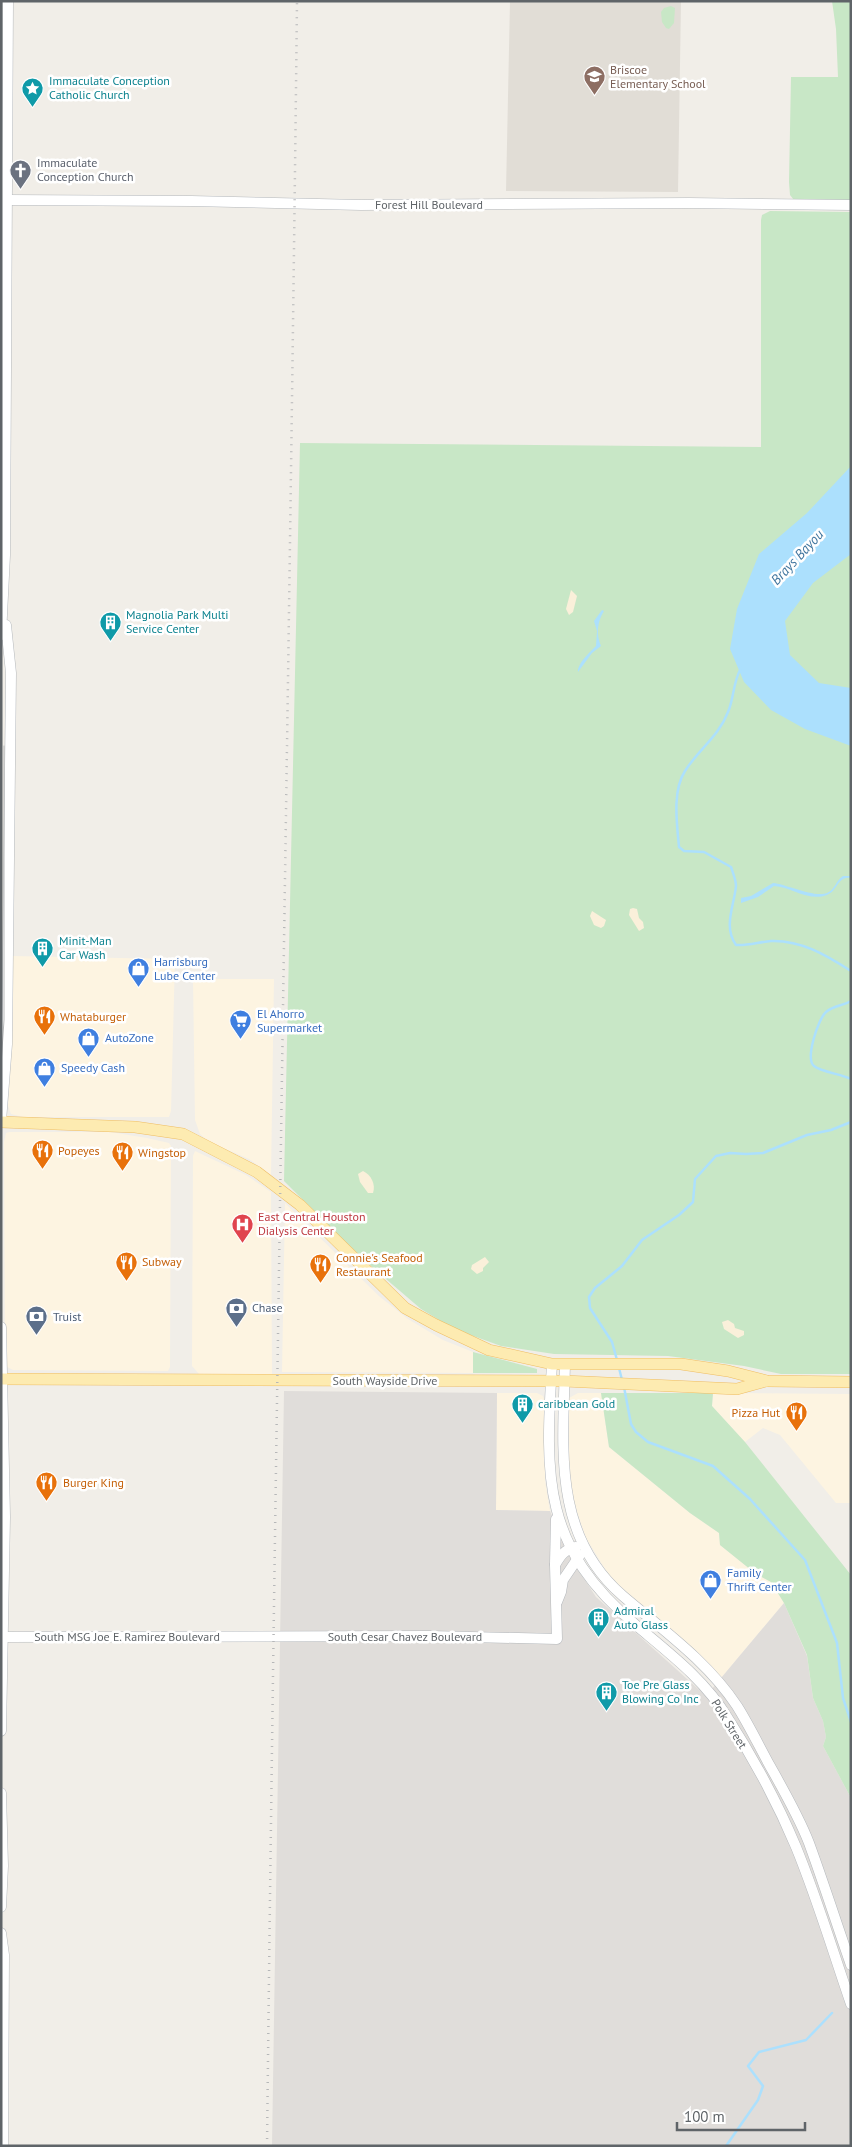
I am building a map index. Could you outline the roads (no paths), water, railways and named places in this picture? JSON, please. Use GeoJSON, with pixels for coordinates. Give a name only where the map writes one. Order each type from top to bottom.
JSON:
{"type":"FeatureCollection","features":[{"type":"Feature","properties":{"kind":"main road"},"geometry":{"type":"LineString","coordinates":[[1,635],[3,605],[8,1]]}},
{"type":"Feature","properties":{"kind":"main road","name":"Forest Hill Boulevard"},"geometry":{"type":"LineString","coordinates":[[7,200],[191,201],[361,205],[851,205]]}},
{"type":"Feature","properties":{"kind":"main road"},"geometry":{"type":"LineString","coordinates":[[1,1122],[8,1044],[11,673],[3,605]]}},
{"type":"Feature","properties":{"kind":"main road","name":"South Wayside Drive"},"geometry":{"type":"LineString","coordinates":[[1,1122],[135,1126],[182,1134],[257,1172],[300,1205],[405,1308],[436,1326],[489,1350],[552,1364],[637,1363],[691,1365],[728,1371],[767,1381],[851,1382]]}},
{"type":"Feature","properties":{"kind":"main road"},"geometry":{"type":"LineString","coordinates":[[1,1327],[5,1517],[1,1731]]}},
{"type":"Feature","properties":{"kind":"main road","name":"Polk Street"},"geometry":{"type":"LineString","coordinates":[[552,1364],[548,1461],[556,1513],[570,1548],[590,1580],[608,1602],[682,1665],[710,1694],[726,1715],[784,1820],[796,1848],[851,2004]]}},
{"type":"Feature","properties":{"kind":"main road","name":"Polk Street"},"geometry":{"type":"LineString","coordinates":[[565,1364],[563,1423],[566,1495],[575,1526],[585,1546],[608,1581],[707,1668],[738,1708],[794,1810],[809,1842],[851,1965]]}},
{"type":"Feature","properties":{"kind":"main road","name":"South Wayside Drive"},"geometry":{"type":"LineString","coordinates":[[2,1379],[564,1381],[737,1389],[767,1381]]}},
{"type":"Feature","properties":{"kind":"main road"},"geometry":{"type":"LineString","coordinates":[[556,1513],[554,1593],[557,1602]]}},
{"type":"Feature","properties":{"kind":"main road"},"geometry":{"type":"LineString","coordinates":[[555,1565],[560,1556],[570,1548],[585,1546]]}},
{"type":"Feature","properties":{"kind":"main road"},"geometry":{"type":"LineString","coordinates":[[557,1602],[567,1571],[577,1561],[585,1546]]}},
{"type":"Feature","properties":{"kind":"main road","name":"South Cesar Chavez Boulevard"},"geometry":{"type":"LineString","coordinates":[[254,1637],[429,1636],[556,1639],[557,1602]]}},
{"type":"Feature","properties":{"kind":"main road","name":"South MSG Joe E. Ramirez Boulevard"},"geometry":{"type":"LineString","coordinates":[[2,1637],[254,1637]]}},
{"type":"Feature","properties":{"kind":"main road"},"geometry":{"type":"LineString","coordinates":[[682,1665],[691,1653]]}},
{"type":"Feature","properties":{"kind":"main road"},"geometry":{"type":"LineString","coordinates":[[1,1793],[3,1866],[1,1907]]}},
{"type":"Feature","properties":{"kind":"main road"},"geometry":{"type":"LineString","coordinates":[[1,1933],[4,1954],[3,2146]]}},
{"type":"Feature","properties":{"kind":"water","name":"Brays Bayou"},"geometry":{"type":"Polygon","coordinates":[[[851,466],[851,554],[813,583],[785,621],[790,655],[819,683],[851,688],[851,746],[805,729],[771,710],[744,682],[730,649],[737,609],[759,554],[807,513],[851,466]]]}},
{"type":"Feature","properties":{"kind":"water"},"geometry":{"type":"Polygon","coordinates":[[[602,610],[604,611],[598,629],[601,646],[592,653],[578,672],[582,662],[596,646],[597,631],[594,621],[602,610]]]}},
{"type":"Feature","properties":{"kind":"water"},"geometry":{"type":"Polygon","coordinates":[[[843,876],[851,876],[851,878],[843,879],[831,893],[820,897],[774,886],[758,897],[741,903],[741,898],[751,896],[773,883],[815,894],[827,893],[832,890],[843,876]]]}},
{"type":"Feature","properties":{"kind":"waterway"},"geometry":{"type":"LineString","coordinates":[[741,668],[724,721],[714,736],[690,763],[681,779],[676,808],[679,847],[684,851],[704,852],[731,867],[736,886],[730,916],[730,931],[736,945],[771,941],[793,943],[823,954],[851,971]]}},
{"type":"Feature","properties":{"kind":"waterway"},"geometry":{"type":"LineString","coordinates":[[851,1001],[832,1008],[823,1016],[816,1030],[811,1056],[812,1062],[817,1068],[851,1079]]}},
{"type":"Feature","properties":{"kind":"waterway"},"geometry":{"type":"LineString","coordinates":[[617,1360],[612,1342],[590,1308],[589,1297],[595,1288],[622,1266],[642,1240],[679,1215],[693,1202],[695,1179],[716,1156],[730,1153],[763,1153],[807,1135],[831,1130],[851,1122]]}},
{"type":"Feature","properties":{"kind":"waterway"},"geometry":{"type":"LineString","coordinates":[[619,1368],[622,1380]]}},
{"type":"Feature","properties":{"kind":"waterway"},"geometry":{"type":"LineString","coordinates":[[624,1387],[631,1424],[636,1432],[648,1442],[713,1466],[750,1499],[805,1560],[837,1643],[843,1698],[851,1722]]}},
{"type":"Feature","properties":{"kind":"waterway"},"geometry":{"type":"LineString","coordinates":[[726,2146],[758,2100],[763,2086],[748,2066],[759,2052],[806,2040],[832,2013]]}},
{"type":"Feature","properties":{"kind":"tram line"},"geometry":{"type":"LineString","coordinates":[[1,1065],[4,1020],[4,746]]}},
{"type":"Feature","properties":{"kind":"railway"},"geometry":{"type":"LineString","coordinates":[[267,2146],[297,1]]}},
{"type":"Feature","properties":{"kind":"place","name":"Briscoe Elementary School"},"geometry":{"type":"Point","coordinates":[594,96]}},
{"type":"Feature","properties":{"kind":"place","name":"Immaculate Conception Catholic Church"},"geometry":{"type":"Point","coordinates":[33,107]}},
{"type":"Feature","properties":{"kind":"place","name":"Immaculate Conception Church"},"geometry":{"type":"Point","coordinates":[21,189]}},
{"type":"Feature","properties":{"kind":"place","name":"Magnolia Park Multi Service Center"},"geometry":{"type":"Point","coordinates":[110,641]}},
{"type":"Feature","properties":{"kind":"place","name":"Minit-Man Car Wash"},"geometry":{"type":"Point","coordinates":[43,967]}},
{"type":"Feature","properties":{"kind":"place","name":"Harrisburg Lube Center"},"geometry":{"type":"Point","coordinates":[138,988]}},
{"type":"Feature","properties":{"kind":"place","name":"Whataburger"},"geometry":{"type":"Point","coordinates":[44,1036]}},
{"type":"Feature","properties":{"kind":"place","name":"El Ahorro Supermarket"},"geometry":{"type":"Point","coordinates":[241,1040]}},
{"type":"Feature","properties":{"kind":"place","name":"AutoZone"},"geometry":{"type":"Point","coordinates":[89,1057]}},
{"type":"Feature","properties":{"kind":"place","name":"Speedy Cash"},"geometry":{"type":"Point","coordinates":[45,1087]}},
{"type":"Feature","properties":{"kind":"place","name":"Popeyes"},"geometry":{"type":"Point","coordinates":[42,1170]}},
{"type":"Feature","properties":{"kind":"place","name":"Wingstop"},"geometry":{"type":"Point","coordinates":[122,1172]}},
{"type":"Feature","properties":{"kind":"place","name":"East Central Houston Dialysis Center"},"geometry":{"type":"Point","coordinates":[242,1243]}},
{"type":"Feature","properties":{"kind":"place","name":"Subway"},"geometry":{"type":"Point","coordinates":[126,1281]}},
{"type":"Feature","properties":{"kind":"place","name":"Connie's Seafood Restaurant"},"geometry":{"type":"Point","coordinates":[320,1284]}},
{"type":"Feature","properties":{"kind":"place","name":"Chase"},"geometry":{"type":"Point","coordinates":[236,1327]}},
{"type":"Feature","properties":{"kind":"place","name":"Truist"},"geometry":{"type":"Point","coordinates":[37,1336]}},
{"type":"Feature","properties":{"kind":"place","name":"caribbean Gold"},"geometry":{"type":"Point","coordinates":[522,1423]}},
{"type":"Feature","properties":{"kind":"place","name":"Pizza Hut"},"geometry":{"type":"Point","coordinates":[796,1432]}},
{"type":"Feature","properties":{"kind":"place","name":"Burger King"},"geometry":{"type":"Point","coordinates":[47,1502]}},
{"type":"Feature","properties":{"kind":"place","name":"Family Thrift Center"},"geometry":{"type":"Point","coordinates":[711,1599]}},
{"type":"Feature","properties":{"kind":"place","name":"Admiral Auto Glass"},"geometry":{"type":"Point","coordinates":[598,1637]}},
{"type":"Feature","properties":{"kind":"place","name":"Toe Pre Glass Blowing Co Inc"},"geometry":{"type":"Point","coordinates":[606,1711]}}]}
